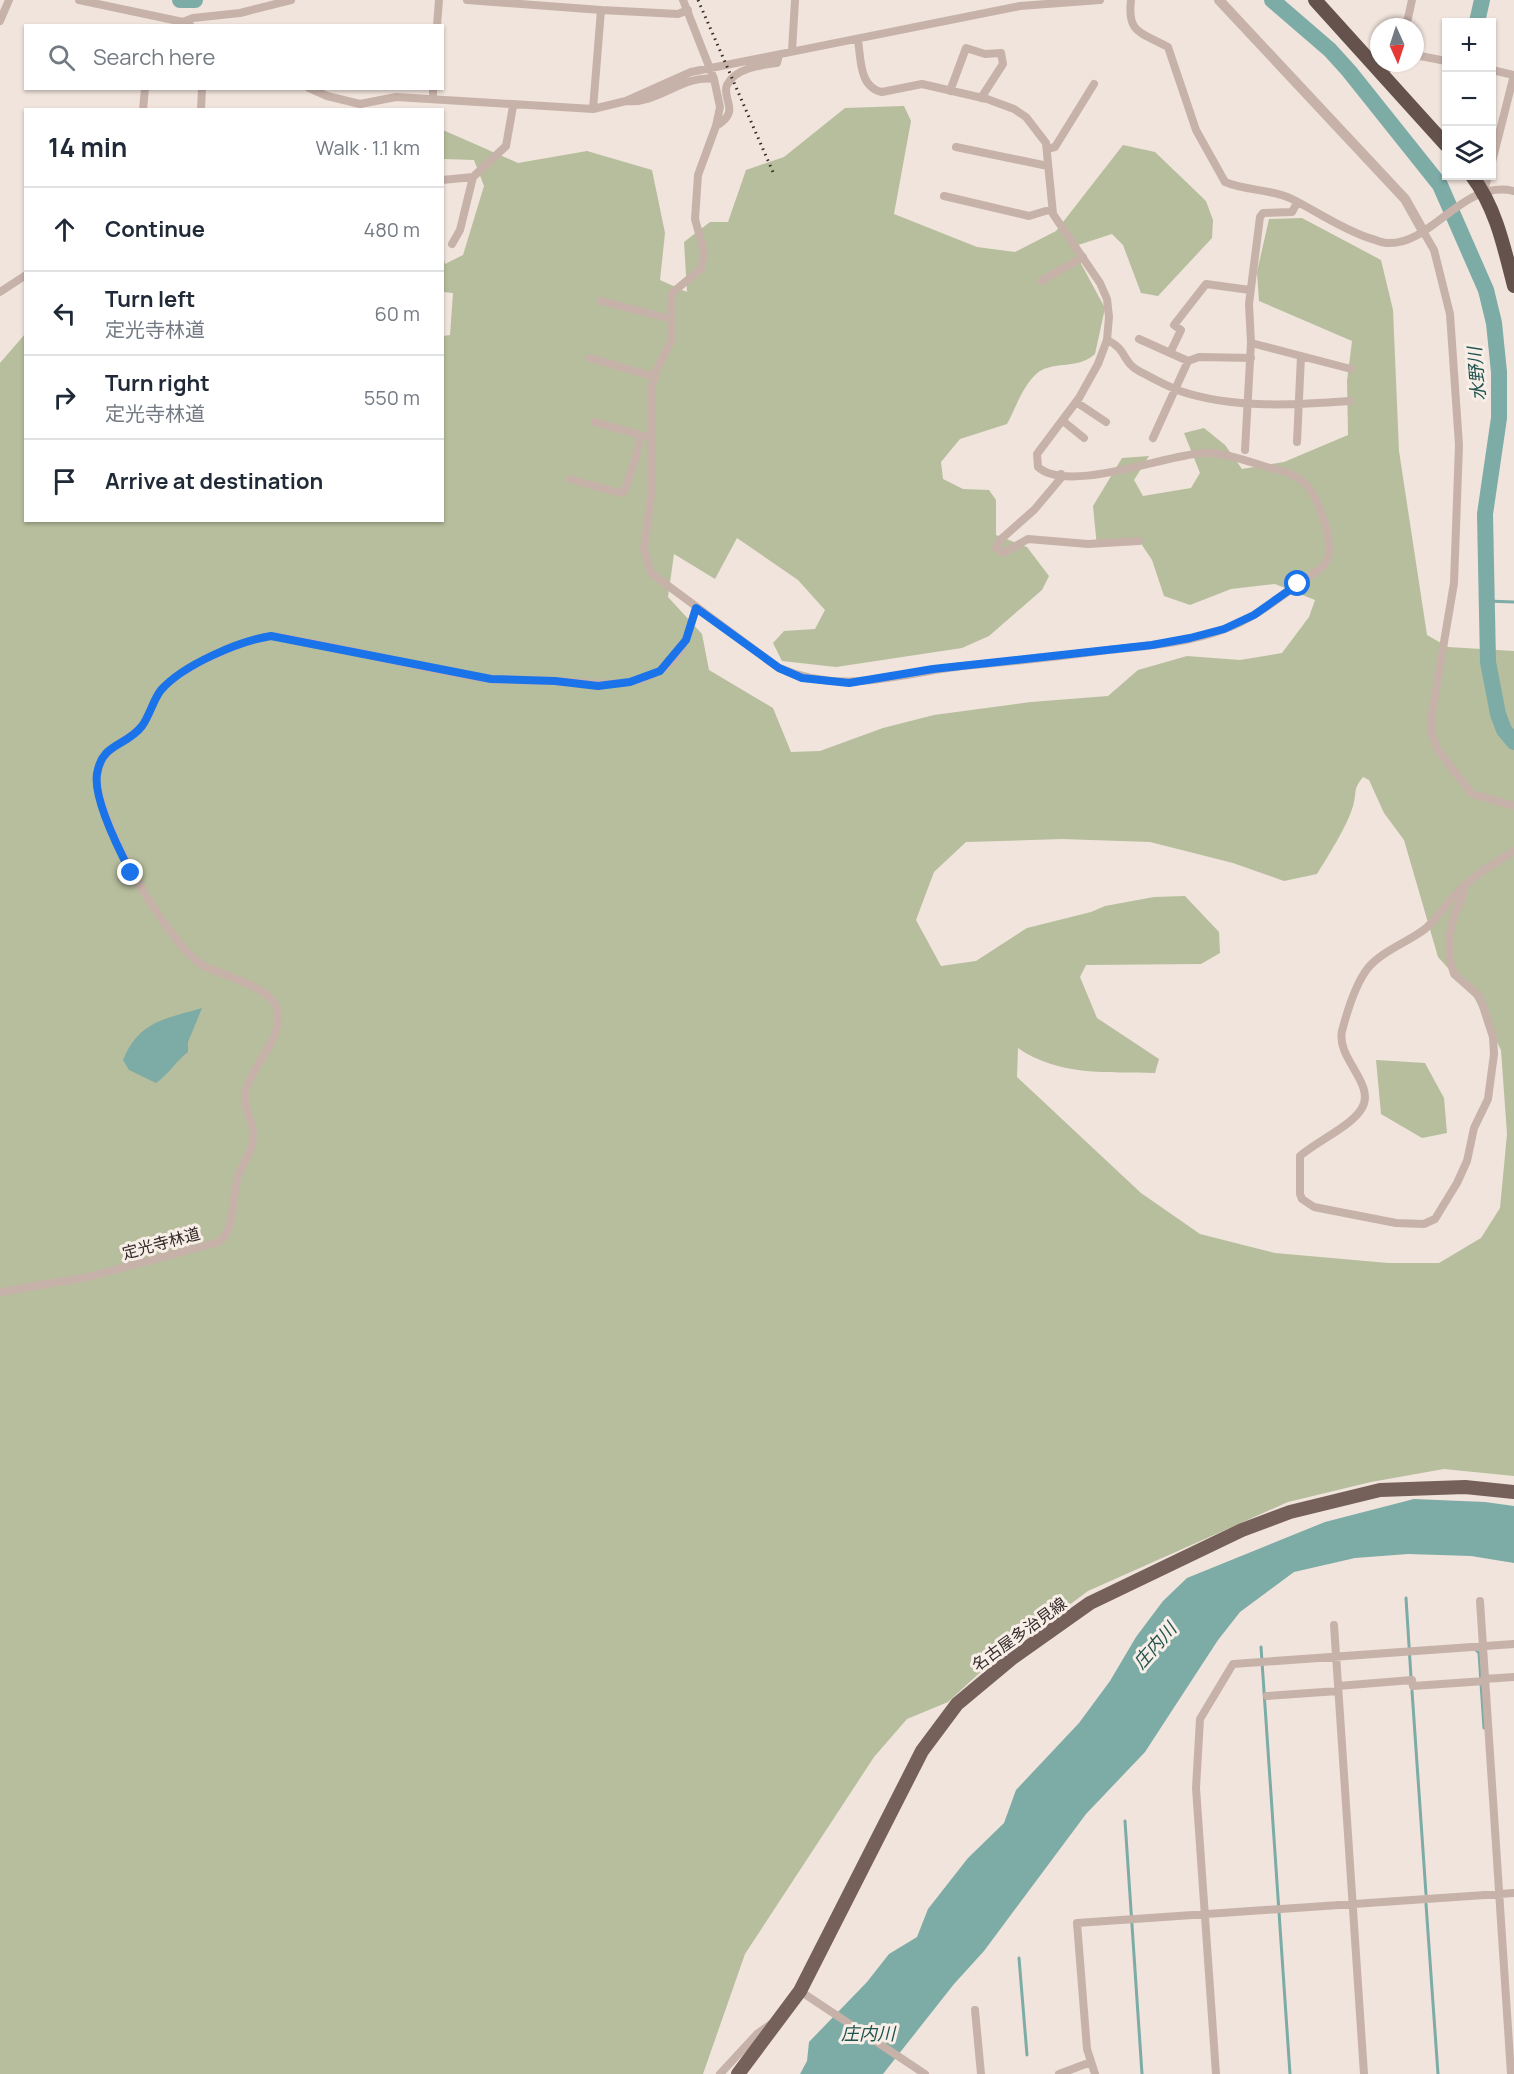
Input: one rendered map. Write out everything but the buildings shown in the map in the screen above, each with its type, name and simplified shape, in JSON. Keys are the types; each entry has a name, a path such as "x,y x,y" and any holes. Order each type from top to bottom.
{"highway":[{"path":"1315,0 1442,140"},
{"path":"1474,180 1496,220 1514,286"}],"main road":[{"name":"名古屋多治見線","path":"738,2074 800,1990 922,1751 938,1727 973,1689 1090,1603 1242,1530 1290,1512 1380,1490 1466,1487 1514,1492"}],"street":[{"path":"0,21 9,0"},
{"path":"80,0 151,21 187,24 193,18 240,13 291,0"},
{"path":"437,24 439,0"},
{"path":"467,0 678,14 688,10"},
{"path":"683,0 714,76 720,107 716,126 698,175 695,219 704,252 701,269 673,292 671,341 654,376 651,390 652,488 644,536 645,559 651,573 779,668 802,678 849,683 933,669 1152,645 1190,638 1224,629 1254,615 1325,564 1330,549 1322,512 1311,489 1302,480 1285,472 1222,454 1205,453 1183,455 1101,475 1060,474 1042,470 1036,460 1037,454 1076,402 1098,364 1107,340 1107,299 1052,209 1046,143 1026,117 1014,109 981,98 922,84 876,91 863,75 858,40"},
{"path":"792,51 795,0"},
{"path":"626,101 691,72 858,40 1020,3 1100,0"},
{"path":"1131,0 1129,19 1133,27 1168,47 1196,130 1225,182 1244,189 1291,198 1342,228 1387,243 1407,239 1423,231 1480,194 1500,188 1514,191"},
{"path":"1219,0 1405,199 1434,250 1450,315 1459,445 1454,583 1432,713 1432,735 1438,750 1472,794 1514,806"},
{"path":"1408,18 1412,0"},
{"path":"593,109 601,10"},
{"path":"950,91 966,48 985,54 1001,53 1003,64 981,98"},
{"path":"716,126 726,118 729,112 726,89 729,82 749,68 777,63 779,55"},
{"path":"1424,57 1442,60"},
{"path":"1496,71 1514,75 1496,143"},
{"path":"314,90 359,107 396,97 513,106 593,109 641,100 696,79 714,76"},
{"path":"1047,149 1054,147 1094,84"},
{"path":"143,108 145,90"},
{"path":"201,108 202,90"},
{"path":"433,90 433,99"},
{"path":"452,244 460,230 473,177 506,146 513,106"},
{"path":"956,147 1048,166"},
{"path":"444,180 473,177"},
{"path":"1480,194 1486,180"},
{"path":"944,196 1029,216 1052,209"},
{"path":"1245,450 1251,358 1248,311 1260,217 1263,213 1292,212 1298,203"},
{"path":"1041,281 1083,257"},
{"path":"0,292 24,276"},
{"path":"1170,353 1181,330 1174,325 1206,284 1250,290"},
{"path":"602,301 671,319"},
{"path":"1139,339 1188,361"},
{"path":"1107,340 1123,350 1129,365 1175,389 1247,403 1299,404 1350,401"},
{"path":"1251,343 1351,369"},
{"path":"1297,442 1301,356"},
{"path":"1153,438 1188,361 1198,357 1251,358"},
{"path":"590,358 654,376"},
{"path":"1076,402 1106,422"},
{"path":"1063,421 1084,438"},
{"path":"595,422 640,436 650,435"},
{"path":"570,479 620,493 625,492 628,478 640,452 640,436"},
{"path":"1060,474 1061,478 1034,510 999,541 996,548 999,551 1003,553 1028,540 1088,544 1139,541"},
{"name":"定光寺林道","path":"0,1292 88,1277 219,1242 226,1235 236,1183 251,1151 252,1125 245,1096 275,1029 277,1013 274,1002 253,986 202,965 175,937 121,854 96,788 97,773 104,755 141,727 160,691 179,675 248,640 271,636 491,679 555,681 598,686 630,682 660,671 672,661 686,640 696,608"},
{"path":"1463,886 1463,896 1449,938 1449,960 1455,974 1480,997 1493,1037 1494,1053 1488,1099 1474,1128 1463,1171 1435,1219 1424,1224 1396,1223 1314,1207 1302,1199 1300,1194 1300,1155 1350,1121 1363,1103 1364,1092 1353,1065 1343,1052 1341,1037 1363,976 1373,963 1435,920 1463,886 1488,866 1514,851"},
{"path":"1480,1601 1511,2074"},
{"path":"1334,1625 1364,2074"},
{"path":"1216,2074 1196,1788 1200,1719 1233,1664 1514,1644"},
{"path":"1267,1696 1412,1680 1413,1686 1514,1677"},
{"path":"1095,2074 1087,2049 1077,1923 1514,1893"},
{"path":"800,1990 911,2062 925,2074"},
{"path":"975,2010 981,2074"},
{"path":"720,2074 757,2034 783,2015"},
{"path":"1059,2074 1091,2062"}],"green space":[{"path":"904,106 911,121 894,214 977,247 1015,252 1056,231 1123,145 1155,152 1206,201 1213,220 1212,238 1158,296 1141,293 1123,245 1112,234 1072,247 1105,308 1095,354 1083,361 1040,371 1028,384 1007,424 960,439 941,462 943,479 963,489 989,490 996,500 996,535 1027,547 1049,576 1042,590 989,636 962,648 836,667 782,661 773,643 784,631 815,629 825,610 798,580 737,538 715,579 674,554 668,597 702,634 709,670 773,708 791,752 820,751 883,728 934,715 1031,702 1108,696 1138,670 1187,656 1240,660 1282,653 1309,617 1315,600 1275,584 1231,589 1190,605 1164,596 1152,560 1140,542 1097,547 1093,506 1122,458 1149,456 1134,480 1143,496 1191,488 1200,473 1184,433 1204,428 1225,445 1242,469 1284,462 1348,435 1347,381 1352,341 1259,301 1257,272 1269,219 1302,218 1381,260 1393,310 1399,451 1427,635 1448,647 1514,651 1514,1476 1444,1469 1371,1482 1288,1502 1088,1591 986,1667 948,1702 907,1719 874,1757 745,1954 703,2074 0,2074 0,363 24,335 24,522 444,522 444,336 450,335 453,293 444,292 444,259 445,264 463,255 484,186 474,160 444,159 444,130 518,163 587,151 652,170 665,233 660,280 687,292 684,242 710,222 728,222 746,170 784,157 845,108","holes":["1363,777 1369,780 1384,813 1404,840 1438,957 1474,997 1501,1050 1507,1134 1500,1208 1481,1238 1439,1263 1388,1263 1275,1253 1200,1234 1141,1193 1017,1077 1018,1048 1049,1064 1066,1068 1084,1071 1155,1073 1159,1059 1097,1018 1080,977 1086,965 1201,964 1220,953 1219,932 1185,896 1154,897 1105,906 1091,912 1027,928 976,961 941,966 916,920 934,872 966,842 1062,839 1150,842 1233,863 1284,881 1317,874 1348,819 1356,789"]},
{"path":"1376,1060 1425,1063 1444,1098 1447,1133 1422,1138 1381,1114"}],"water":[{"path":"202,1008 188,1042 188,1052 161,1079 156,1083 129,1070 123,1060 129,1047 145,1029 165,1019"},
{"name":"庄内川","path":"1414,1499 1485,1502 1514,1506 1514,1563 1471,1556 1408,1554 1355,1558 1294,1572 1240,1612 1218,1640 1145,1752 1086,1814 984,1951 954,1984 883,2074 800,2074 807,2061 809,2042 867,1982 889,1954 917,1937 928,1909 968,1858 1004,1823 1016,1790 1079,1723 1110,1681 1136,1637 1163,1601 1187,1578 1325,1522"}],"waterway":[{"name":"水野川","path":"180,0 195,0"},
{"name":"水野川","path":"1272,0 1330,50 1440,185 1486,290 1494,323 1499,372 1499,418 1485,514 1488,662 1498,714 1504,730 1514,742"},
{"path":"1478,18 1482,0"},
{"path":"1487,601 1514,602"},
{"path":"1406,1598 1411,1677"},
{"path":"1261,1647 1290,2074"},
{"path":"1476,1650 1479,1653 1484,1728"},
{"path":"1412,1691 1426,1894"},
{"path":"1125,1821 1142,2074"},
{"path":"1426,1904 1438,2074"},
{"path":"1019,1958 1027,2055"}],"railway":[{"path":"698,0 773,172"}],"route":[{"path":"131,873 121,854 96,788 97,773 104,755 110,747 141,727 160,691 179,675 248,640 271,636 291,639 491,679 555,681 598,686 630,682 660,671 672,661 686,640 696,608 705,612 746,646 779,668 802,678 849,683 933,669 1152,645 1190,638 1224,629 1254,615 1298,584"}]}
